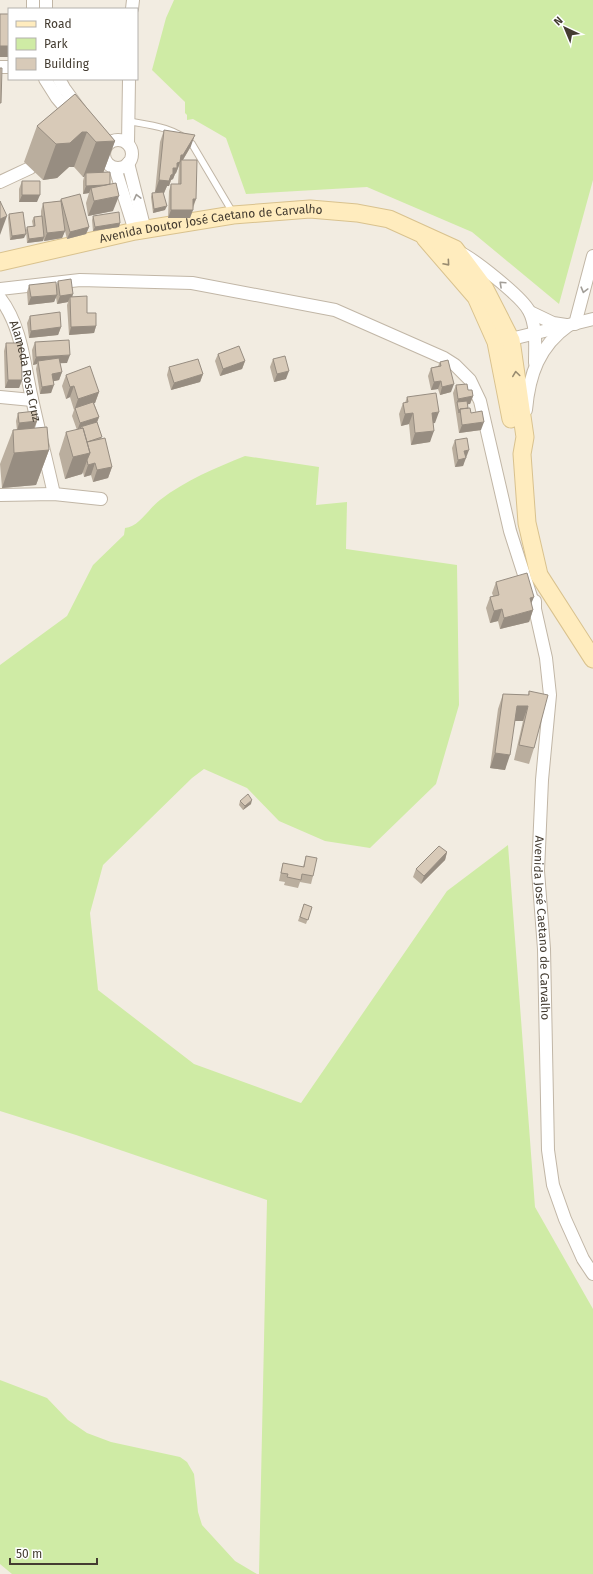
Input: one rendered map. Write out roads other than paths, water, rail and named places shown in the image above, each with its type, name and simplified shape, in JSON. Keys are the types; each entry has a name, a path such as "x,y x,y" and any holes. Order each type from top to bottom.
{"main road":[{"name":"Avenida Doutor José Caetano de Carvalho","path":"0,262 140,231 234,215 310,209 357,213 390,219 454,249 485,288 504,341 525,437 522,454 527,523 540,575 593,659"},
{"name":"Avenida Doutor José Caetano de Carvalho","path":"421,234 476,297 504,341 516,441 522,454"}],"street":[{"path":"46,80 57,98 84,123 60,80"},
{"path":"96,147 109,164 115,168 122,168 128,163 132,154 128,144 129,80"},
{"path":"100,132 110,143"},
{"path":"105,157 107,147 110,143 119,140 128,144"},
{"path":"128,163 140,231"},
{"path":"0,182 30,168"},
{"path":"115,168 140,231"},
{"path":"454,249 475,260 530,312 553,322 572,325"},
{"path":"572,325 593,256"},
{"path":"0,289 80,280 192,283 335,310 444,358 455,365 470,380 480,401 510,531 535,609"},
{"name":"Alameda Rosa Cruz","path":"0,298 10,311 18,331 32,400 54,494"},
{"path":"525,437 528,393 536,363 535,334 530,312"},
{"path":"536,363 548,344 558,333 572,325 592,317"},
{"path":"504,341 572,325"},
{"path":"0,397 32,400"},
{"path":"0,495 54,494 100,498"},
{"name":"Avenida José Caetano de Carvalho","path":"540,575 536,590 535,609 546,658 550,695 542,780 538,871 544,949 548,1150 553,1185 565,1218 583,1259 593,1274"}],"lane":[{"path":"128,121 172,130 183,135 192,144 234,215"}]}
